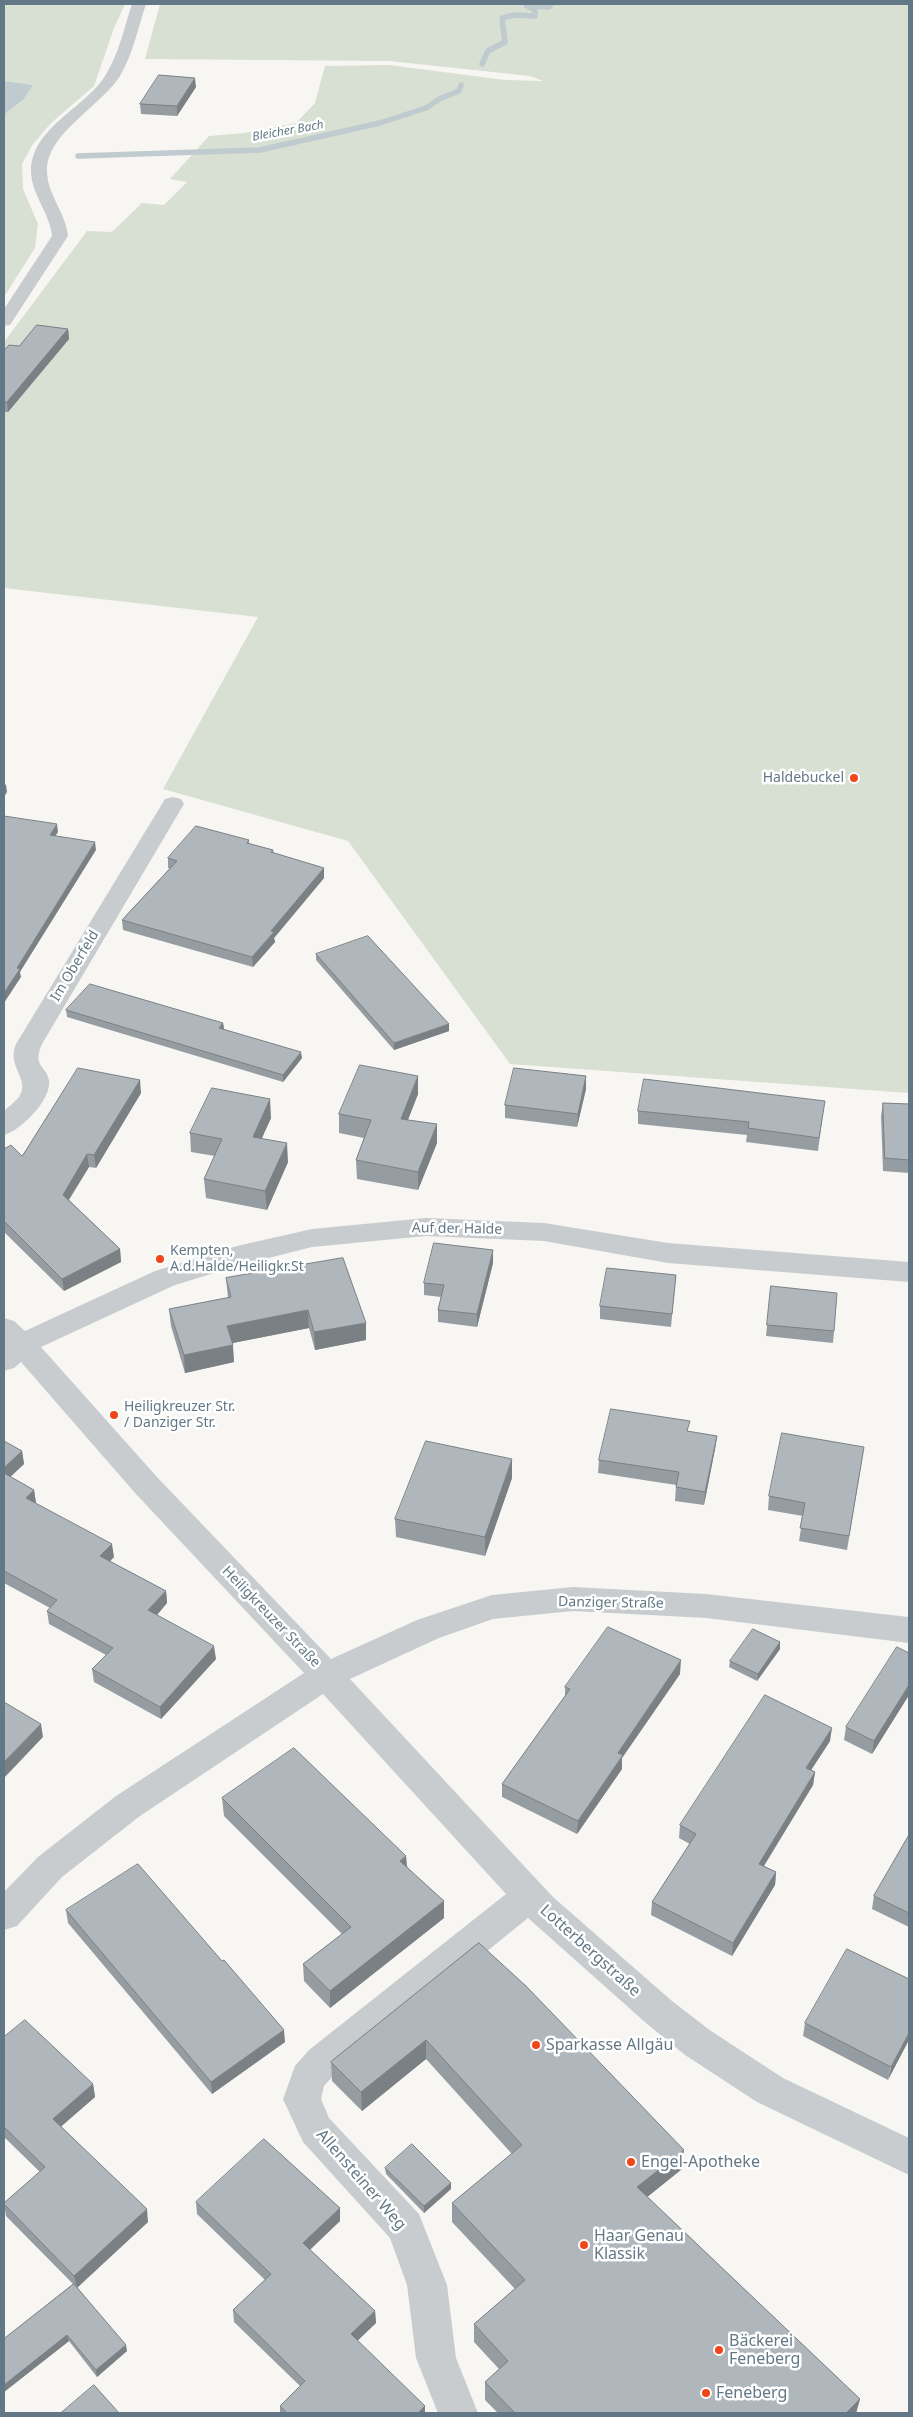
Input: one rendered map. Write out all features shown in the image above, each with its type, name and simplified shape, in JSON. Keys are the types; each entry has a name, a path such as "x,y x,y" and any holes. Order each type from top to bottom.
{"street":[{"path":"4,321 59,239 58,222 42,183 38,165 48,143 107,84 120,61 139,4"},
{"name":"Im Oberfeld","path":"4,1126 32,1098 36,1080 25,1063 26,1049 173,804"},
{"name":"Auf der Halde","path":"10,1344 165,1278 237,1256 312,1238 426,1227 544,1232 668,1253 909,1272"},
{"name":"Heiligkreuzer Straße","path":"4,1915 50,1867 128,1806 326,1675 10,1344"},
{"name":"Danziger Straße","path":"326,1675 428,1629 492,1607 573,1600 706,1606 909,1630"},
{"name":"Lotterbergstraße","path":"326,1675 529,1896 658,2012 698,2043 770,2090 909,2157"},
{"name":"Allensteiner Weg","path":"458,2413 436,2358 427,2285 405,2227 316,2130 302,2098 308,2078 322,2062 529,1896"}],"shaded area":[{"path":"4,4 125,4 114,28 94,86 51,123 33,144 22,164 23,189 38,224 35,248 4,297 4,123 6,113 23,100 32,85 4,81"},
{"path":"160,4 909,4 909,1093 510,1064 348,841 163,789 258,617 4,588 4,342 87,231 112,232 142,203 164,205 187,182 170,179 209,136 245,133 296,123 315,103 325,66 389,65 505,80 543,81 530,76 389,61 145,59"},
{"path":"4,81 33,85 23,100 6,113 4,123"}],"building":[{"path":"159,75 195,78 177,106 140,104"},
{"path":"37,325 68,329 7,402 4,402 4,350 9,345 19,346"},
{"path":"4,816 57,824 50,835 95,842 17,968 20,969 4,993"},
{"path":"196,826 249,840 247,843 324,868 271,931 274,932 252,957 122,920 177,861 168,858"},
{"path":"368,936 449,1024 394,1043 316,954"},
{"path":"90,984 223,1023 219,1028 301,1052 283,1075 66,1010"},
{"path":"360,1065 418,1076 401,1119 437,1124 418,1172 356,1160 371,1120 339,1114"},
{"path":"78,1068 140,1080 94,1155 87,1154 63,1195 120,1249 62,1279 4,1221 4,1149 11,1145 22,1156"},
{"path":"514,1068 586,1076 578,1114 505,1105"},
{"path":"644,1079 825,1101 819,1138 748,1128 749,1122 638,1111"},
{"path":"212,1088 270,1099 253,1137 287,1143 265,1191 204,1179 222,1139 190,1133"},
{"path":"883,1103 909,1104 909,1160 885,1158"},
{"path":"434,1243 493,1250 477,1314 438,1310 444,1285 424,1283"},
{"path":"343,1258 366,1323 314,1332 308,1310 227,1326 233,1345 184,1355 169,1309 231,1297 226,1278"},
{"path":"607,1268 676,1275 672,1314 600,1306"},
{"path":"771,1286 837,1293 834,1331 767,1325"},
{"path":"611,1409 690,1421 687,1431 717,1436 705,1492 676,1487 679,1472 599,1460"},
{"path":"782,1433 864,1447 849,1536 800,1528 805,1503 769,1496"},
{"path":"4,1441 22,1451 4,1468"},
{"path":"426,1441 512,1459 485,1537 395,1519"},
{"path":"4,1473 34,1490 26,1498 112,1544 100,1556 166,1591 148,1610 214,1646 160,1707 92,1669 113,1648 47,1611 57,1600 4,1571"},
{"path":"608,1627 681,1660 618,1753 623,1755 578,1821 502,1784 570,1689 565,1687"},
{"path":"753,1629 780,1642 758,1674 730,1661"},
{"path":"897,1647 909,1653 909,1685 874,1741 846,1727"},
{"path":"765,1695 832,1728 806,1768 815,1772 759,1864 776,1872 733,1943 652,1902 696,1834 680,1825"},
{"path":"4,1702 41,1724 4,1762"},
{"path":"294,1748 406,1856 400,1861 444,1901 330,1991 303,1964 351,1927 222,1798"},
{"path":"909,1835 909,1913 874,1896"},
{"path":"138,1864 284,2030 211,2082 66,1910"},
{"path":"479,1943 526,1986 684,2150 637,2187 860,2399 846,2413 515,2413 485,2382 508,2361 474,2324 525,2280 452,2203 522,2145 426,2040 361,2092 331,2062"},
{"path":"847,1949 909,1979 909,2033 891,2067 805,2023"},
{"path":"25,2020 93,2084 53,2119 147,2209 74,2276 4,2204 45,2167 4,2127 4,2037"},
{"path":"264,2139 340,2208 303,2243 375,2311 351,2334 425,2406 418,2413 287,2413 280,2406 305,2381 233,2310 271,2274 196,2202"},
{"path":"412,2144 451,2183 424,2206 385,2168"},
{"path":"74,2284 126,2345 96,2370 67,2335 4,2385 4,2339"},
{"path":"94,2385 119,2413 61,2413"}],"waterway":[{"name":"Bleicher Bach","path":"482,64 488,51 505,42 502,18 514,15 535,16 535,10 527,6 549,7 551,4"},
{"name":"Bleicher Bach","path":"78,156 260,150 380,123 426,108 441,98 459,91 461,85"}],"place":[{"name":"Haldebuckel","path":"854,778"},
{"name":"Kempten, A.d.Halde/Heiligkr.St","path":"160,1259"},
{"name":"Heiligkreuzer Str. / Danziger Str.","path":"114,1415"},
{"name":"Sparkasse Allgäu","path":"536,2045"},
{"name":"Engel-Apotheke","path":"631,2162"},
{"name":"Haar Genau Klassik","path":"584,2245"},
{"name":"Bäckerei Feneberg","path":"719,2350"},
{"name":"Feneberg","path":"706,2393"}]}
